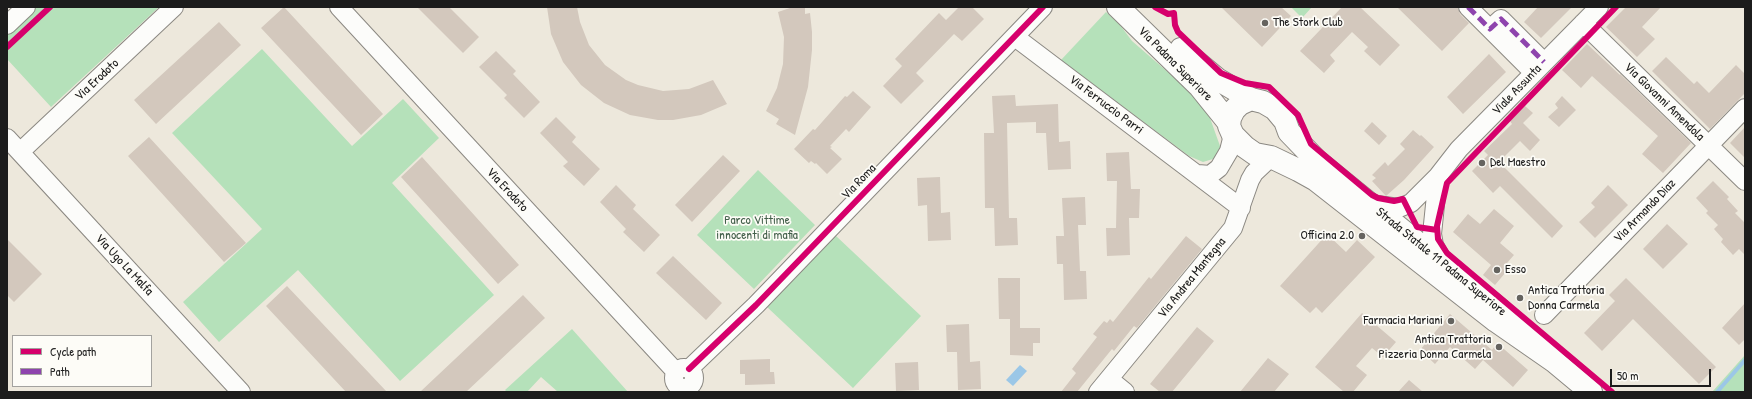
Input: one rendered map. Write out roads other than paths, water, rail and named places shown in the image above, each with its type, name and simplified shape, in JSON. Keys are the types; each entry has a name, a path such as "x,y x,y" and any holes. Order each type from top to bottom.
{"main road":[{"name":"Via Padana Superiore","path":"1118,7 1200,87 1231,129"},
{"name":"Via Padana Superiore","path":"1137,7 1206,71 1227,86 1251,99"},
{"path":"1231,129 1236,107 1251,99"},
{"name":"Strada Statale 11 Padana Superiore","path":"1251,99 1263,102 1275,109 1282,116 1289,132 1317,161 1515,323 1555,362 1591,392"},
{"name":"Strada Statale 11 Padana Superiore","path":"1231,129 1245,147 1255,154 1271,158 1316,180 1496,321 1555,362"},
{"path":"1271,158 1284,146 1289,138 1289,132"}],"street":[{"path":"7,25 26,7"},
{"name":"Via Erodoto","path":"20,152 174,7"},
{"name":"Via Erodoto","path":"339,7 678,380"},
{"name":"Via Roma","path":"678,380 756,305 1043,7"},
{"path":"1468,7 1490,29 1501,19 1539,68"},
{"name":"Viale Assunta","path":"1370,204 1394,208 1407,206 1438,176 1457,152 1599,7"},
{"name":"Via Giovanni Amendola","path":"1583,23 1745,181"},
{"name":"Via Ferruccio Parri","path":"1015,37 1241,208"},
{"name":"Via Armando Diaz","path":"1544,315 1745,108"},
{"path":"1198,174 1210,175 1219,168 1229,151 1231,129"},
{"name":"Via Ugo La Malfa","path":"7,138 240,392"},
{"name":"Via Andrea Mantegna","path":"1103,385 1233,228 1250,180 1254,173 1271,158"},
{"path":"1438,176 1432,234 1434,245 1444,265"},
{"path":"1103,385 1125,392"}],"water":[{"path":"1020,365 1027,371 1013,386 1006,380"}],"waterway":[{"path":"1717,392 1745,360"}],"place":[{"name":"The Stork Club","path":"1265,23"},
{"name":"Del Maestro","path":"1482,163"},
{"name":"Officina 2.0","path":"1362,236"},
{"name":"Esso","path":"1497,270"},
{"name":"Antica Trattoria Donna Carmela","path":"1520,298"},
{"name":"Farmacia Mariani","path":"1451,321"},
{"name":"Antica Trattoria Pizzeria Donna Carmela","path":"1499,347"}],"park label":[{"name":"Parco Vittime innocenti di mafia","path":"757,228"}]}
